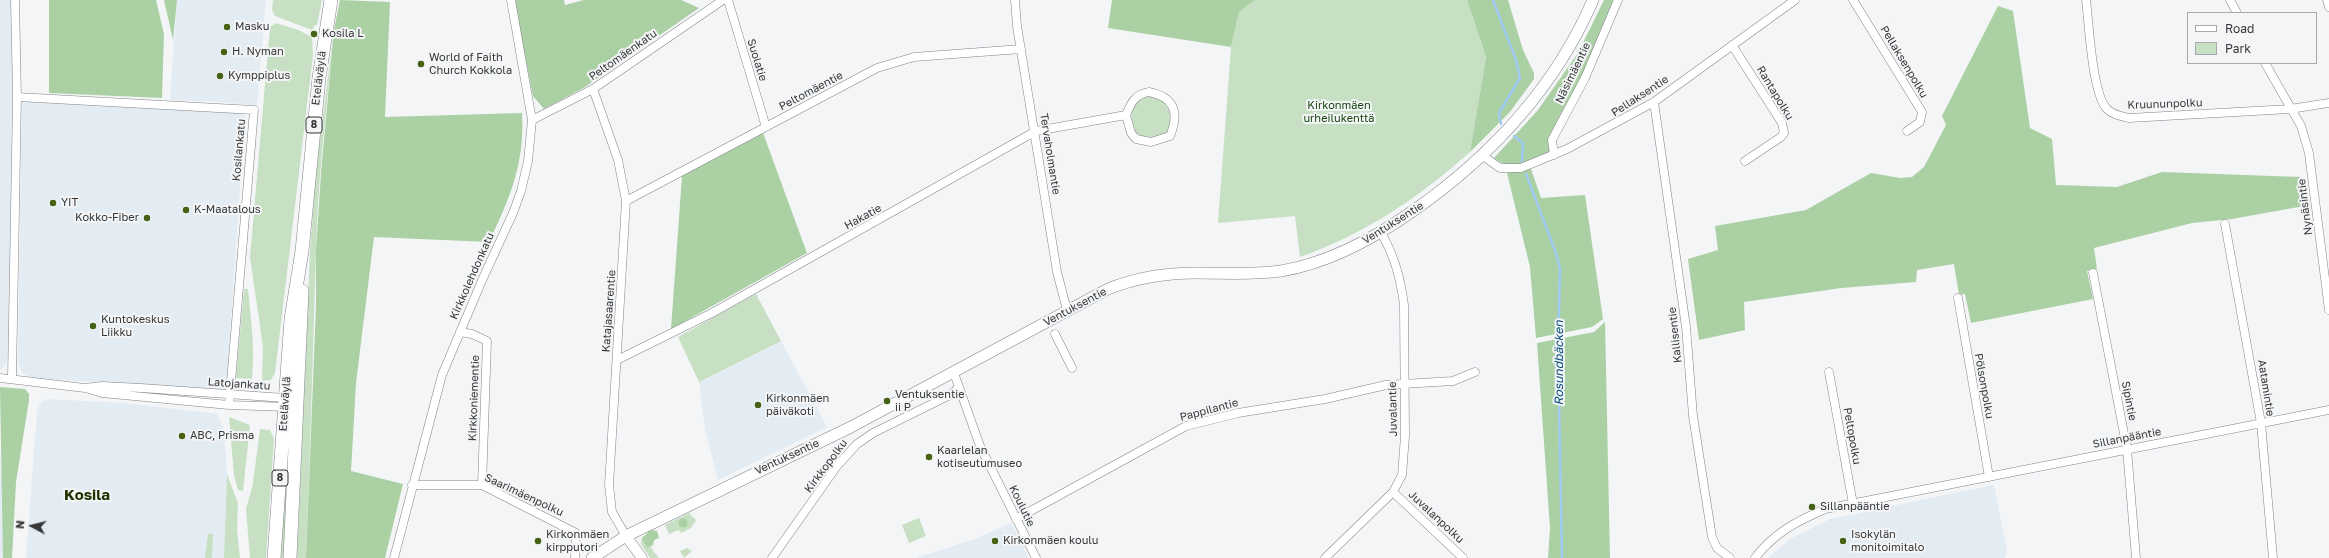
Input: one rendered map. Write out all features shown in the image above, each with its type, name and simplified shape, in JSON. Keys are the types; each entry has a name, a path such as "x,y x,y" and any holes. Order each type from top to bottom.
{"highway":[{"name":"Eteläväylä","path":"274,558 289,404 302,320 302,251 319,78 331,0"},
{"name":"Eteläväylä","path":"289,404 290,558"}],"main road":[{"name":"Ventuksentie","path":"592,558 626,536 851,426 954,373 1067,310 1114,286 1179,273 1266,273 1308,265 1326,259 1381,233 1431,199 1483,156 1516,120 1545,84 1569,48 1593,0"}],"street":[{"path":"12,378 16,97 15,0"},
{"name":"Kirkkolehdonkatu","path":"394,558 442,375 521,191 528,161 532,120 511,0"},
{"name":"Peltomäenkatu","path":"532,120 593,89 723,0"},
{"name":"Suolatie","path":"728,0 766,127"},
{"name":"Tervaholmantie","path":"1015,0 1021,49 1036,131 1057,272 1067,310"},
{"name":"Näsimäentie","path":"1554,155 1552,140 1585,78 1618,0"},
{"name":"Pellaksentie","path":"1483,156 1500,168 1508,169 1529,166 1612,127 1654,102 1795,0"},
{"name":"Pellaksenpolku","path":"1853,0 1922,112 1920,122 1907,131"},
{"name":"Kruununpolku","path":"2086,0 2096,84 2101,101 2107,109 2117,116 2129,118 2290,109 2329,103"},
{"path":"2230,0 2236,12"},
{"path":"2327,0 2329,7"},
{"name":"Rantapolku","path":"1732,45 1782,123 1784,129 1781,138 1745,161"},
{"name":"Peltomäentie","path":"626,201 877,68 914,57 1021,49"},
{"name":"Nynäsintie","path":"2266,64 2301,126 2309,153 2329,310"},
{"name":"Katajasaarentie","path":"593,89 618,160 626,201 610,501 616,520 626,536"},
{"path":"1140,93 1164,95 1172,104 1174,127 1170,136 1164,139 1144,141 1136,138 1131,133 1126,115 1130,104 1140,93"},
{"name":"Kosilankatu","path":"16,97 254,110 229,405"},
{"name":"Kallisentie","path":"1654,102 1686,327 1694,424 1712,537 1717,548 1730,558"},
{"name":"Hakatie","path":"617,360 712,313 1036,131 1126,115"},
{"name":"Aatamintie","path":"2225,224 2261,423 2273,558"},
{"name":"Juvalantie","path":"1325,558 1394,492 1400,483 1404,465 1402,291 1394,262 1381,233"},
{"name":"Sipintie","path":"2093,273 2127,449 2136,558"},
{"name":"Pölsonpolku","path":"1958,298 1989,477"},
{"name":"Kirkkoniementie","path":"460,332 472,334 487,341 482,485"},
{"path":"1055,334 1072,368"},
{"name":"Pappilantie","path":"1016,519 1186,426 1238,413 1325,399 1386,385 1448,382 1476,372"},
{"name":"Peltopolku","path":"1829,372 1853,504"},
{"name":"Koulutie","path":"954,373 980,446 1036,558"},
{"name":"Latojankatu","path":"0,378 12,378 85,388 102,393 229,405 289,404"},
{"name":"Latojankatu","path":"85,388 102,386 230,394 289,404"},
{"name":"Kirkkopolku","path":"772,558 837,466 857,444 873,433 952,394 959,387"},
{"name":"Sillanpääntie","path":"1756,558 1774,538 1799,520 1825,509 2329,410"},
{"name":"Saarimäenpolku","path":"412,485 482,485 576,533 575,558"},
{"name":"Juvalanpolku","path":"1394,492 1463,558"},
{"path":"626,536 642,558"}],"shaded area":[{"path":"0,0 11,0 13,27 9,349 7,363 0,370"},
{"path":"177,0 266,0 257,106 224,102 170,100"},
{"path":"22,102 235,112 245,115 226,390 30,378 22,372 18,363"},
{"name":"Kirkonmäen päiväkoti","path":"781,341 827,427 718,480 705,429 699,382"},
{"path":"46,399 123,403 218,414 224,430 227,474 224,558 26,558 37,412 40,404"},
{"path":"0,449 3,499 3,558 0,558"},
{"path":"1994,485 2007,552 2005,558 1768,558 1790,539 1830,519"},
{"name":"Kirkonmäen koulu","path":"1011,523 1029,558 916,558 975,539"}],"green space":[{"path":"49,0 156,0 164,34 162,98 49,93"},
{"path":"164,0 177,0 173,40"},
{"path":"273,0 322,0 317,25 315,25 312,30 275,16 272,10"},
{"path":"340,0 390,2 385,117 522,113 521,148 514,180 489,242 374,237 356,383 351,471 403,484 385,558 306,558 316,306 316,250 321,173 334,30"},
{"path":"514,0 564,0 565,5 584,0 681,0 699,8 585,87 544,109 533,96"},
{"path":"1112,0 1255,0 1239,12 1231,47 1108,28"},
{"name":"Kirkonmäen urheilukenttä","path":"1255,0 1467,0 1486,57 1470,152 1451,169 1390,213 1346,238 1300,257 1295,216 1218,223 1231,47 1239,12"},
{"path":"1467,0 1508,0 1523,50 1534,73 1534,79 1510,112 1470,152 1486,57"},
{"path":"1604,0 1615,0 1582,77 1549,139 1550,154 1536,160 1515,165 1501,162 1494,158 1538,110 1578,53"},
{"path":"1998,6 2013,11 2030,128 2052,139 2056,185 2117,187 2162,172 2300,177 2304,206 2232,219 2192,223 2094,248 2097,269 2087,271 2093,299 1971,323 1965,294 1959,295 1954,264 1917,270 1916,282 1841,288 1744,302 1745,330 1699,340 1688,259 1718,250 1715,226 1806,210 1871,173 1900,178 1912,177 1924,167 1946,125 1942,116"},
{"path":"276,23 298,30 312,37 313,55 275,373 271,380 262,381 263,347 250,257 270,27"},
{"path":"334,30 323,140 317,223 306,558 297,558 310,251 316,170"},
{"path":"1147,95 1163,100 1171,116 1167,133 1149,138 1140,136 1136,132 1133,127 1132,118 1132,108 1134,104"},
{"path":"763,133 807,253 671,329 682,176"},
{"path":"1531,169 1541,198 1585,195 1603,319 1592,327 1536,338 1530,267 1507,173"},
{"path":"244,289 248,289 251,322 253,345 252,379 236,378"},
{"path":"756,294 781,341 699,382 678,337"},
{"path":"1605,322 1610,558 1548,558 1550,528 1537,343 1594,332"},
{"path":"0,387 25,389 29,394 16,482 12,558 3,558"},
{"path":"229,417 250,425 243,491 238,490 234,475"},
{"path":"260,429 270,430 274,439 266,558 250,558 246,509 253,483"},
{"path":"285,467 289,467 285,558 280,558"},
{"path":"227,474 238,503 237,530 240,558 224,558"},
{"path":"689,513 696,520 691,528 681,533 679,530 669,534 665,525"},
{"path":"683,518 688,523 683,528 678,523"},
{"path":"919,518 926,536 909,543 902,525"},
{"path":"650,530 657,531 659,538 654,540 653,545 647,547 642,539"},
{"path":"655,530 658,537 653,541 651,548 659,558 650,558 641,544 642,537"},
{"path":"208,534 213,534 212,558 205,558"},
{"path":"687,548 692,551 684,558 680,551"}],"waterway":[{"name":"Rosundbäcken","path":"1493,0 1516,60 1520,78 1499,113 1501,124"},
{"path":"1514,136 1523,143 1522,162"},
{"name":"Rosundbäcken","path":"1526,174 1556,253 1560,269 1558,349 1562,558"}],"place":[{"name":"Masku","path":"227,27"},
{"name":"Kosila L","path":"314,34"},
{"name":"H. Nyman","path":"224,52"},
{"name":"World of Faith Church Kokkola","path":"421,64"},
{"name":"Kymppiplus","path":"220,76"},
{"name":"YIT","path":"53,203"},
{"name":"K-Maatalous","path":"186,210"},
{"name":"Kokko-Fiber","path":"147,218"},
{"name":"Kuntokeskus Liikku","path":"93,326"},
{"name":"Ventuksentie ii P","path":"887,401"},
{"name":"Kirkonmäen päiväkoti","path":"758,405"},
{"name":"ABC, Prisma","path":"182,436"},
{"name":"Kaarlelan kotiseutumuseo","path":"929,457"},
{"name":"Sillanpääntie","path":"1812,507"},
{"name":"Kirkonmäen kirpputori","path":"538,541"},
{"name":"Kirkonmäen koulu","path":"995,541"},
{"name":"Isokylän monitoimitalo","path":"1843,541"}],"district":[{"name":"Kosila","path":"87,495"}]}
